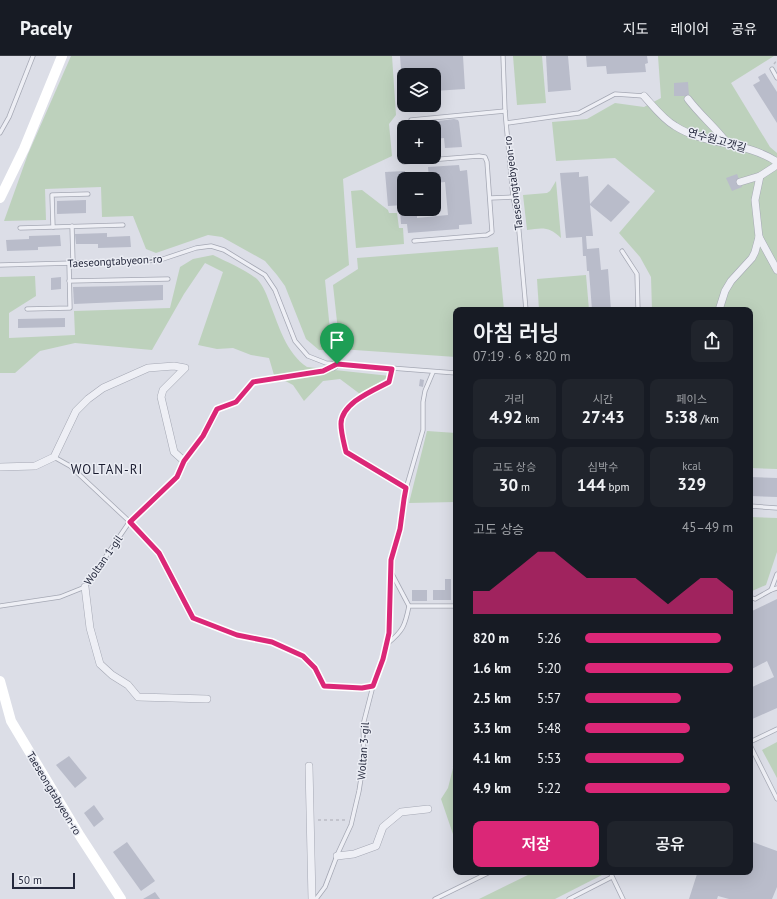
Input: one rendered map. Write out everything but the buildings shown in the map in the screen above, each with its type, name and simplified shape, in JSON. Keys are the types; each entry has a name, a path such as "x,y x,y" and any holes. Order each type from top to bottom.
{"main road":[{"path":"0,198 24,149 62,56"},
{"name":"Taeseongtabyeon-ro","path":"0,681 11,721 80,836 121,899"}],"street":[{"name":"연수원고갯길","path":"644,96 666,119 685,132 705,139 748,148 768,156 777,163"},
{"path":"688,99 700,115 718,130 727,143"},
{"path":"740,182 760,176 774,167 777,163"},
{"path":"720,307 725,291 731,281 752,258 755,252 759,237 755,200 760,176"},
{"path":"759,237 777,270"},
{"path":"0,467 35,466 54,457 76,411 88,399 103,388 148,368 174,366 185,368 163,390 161,397 174,452 184,461"},
{"path":"85,587 90,628 100,664 112,675 128,685 138,697 207,699"},
{"path":"309,766 312,899"},
{"path":"336,856 354,854 376,846 383,827 401,812 428,809"}],"lane":[{"path":"0,133 9,117 33,56"},
{"name":"Taeseongtabyeon-ro","path":"503,56 505,111 513,197 518,220 526,307"},
{"path":"772,69 777,78"},
{"path":"507,124 579,113 615,94 644,96"},
{"path":"411,120 505,111"},
{"path":"414,240 490,234 492,232 487,162 485,157 479,156 441,159"},
{"path":"52,227 52,195 88,194"},
{"path":"490,198 513,197"},
{"path":"20,228 123,225"},
{"path":"27,309 70,308 69,281 72,226"},
{"name":"Taeseongtabyeon-ro","path":"0,265 147,261 163,259 196,248 211,246 224,250 265,275 275,290 295,341 308,356 326,364 453,373"},
{"path":"622,251 637,274 638,307"},
{"path":"69,281 168,279"},
{"name":"Woltan 1-gil","path":"0,606 60,597 85,587 130,522 177,477 184,461 203,436 217,409 236,402 253,382 316,372 335,365"},
{"path":"392,369 389,382 356,400 343,414 341,423 346,452 406,488"},
{"name":"Woltan 3-gil","path":"316,899 325,887 336,856 352,820 359,791 364,759 363,725 373,686 383,659 389,633 391,560 400,529 406,488 423,430 423,402 425,391 433,372"},
{"name":"Woltan 1-gil","path":"54,457 70,466 130,522 159,553 193,618 237,635 272,642 303,656 315,668 324,686 362,688 373,686"},
{"path":"753,506 777,508"},
{"path":"386,645 399,634 405,624 409,606 391,571"},
{"path":"771,590 777,574"},
{"path":"753,598 755,599 777,588"},
{"path":"409,606 453,606"},
{"path":"753,740 777,728"},
{"path":"753,751 777,798"},
{"path":"435,899 484,875"},
{"path":"569,899 612,877 623,899"}],"path":[{"path":"310,820 352,820"}],"green space":[{"path":"71,56 392,56 396,115 389,124 392,156 343,179 349,265 325,280 332,350 319,350 306,339 285,286 265,261 222,237 208,235 156,253 146,249 133,216 102,217 101,187 45,189 46,220 4,221 28,154"},
{"path":"513,56 542,56 546,103 517,105"},
{"path":"658,56 774,56 731,83 770,147 777,153 777,469 753,468 753,307 652,307 651,277 640,257 619,233 655,191 615,158 556,161 552,122 587,119 615,103 644,107 661,98"},
{"path":"556,181 561,238 553,231 545,229 527,230 523,195 547,193"},
{"path":"362,190 388,210 389,213 397,213 399,228 403,228 404,244 356,248 351,191"},
{"path":"498,247 504,307 453,307 453,357 340,349 333,285 358,269 357,258"},
{"path":"213,255 247,272 259,281 263,287 288,347 307,367 390,376 360,394 340,379 323,381 304,401 293,385 274,375 269,358 251,355 233,348 217,349 198,345 223,272 205,263 184,294 152,350 75,343 40,351 15,373 0,373 0,277 35,276 36,296 9,313 9,338 75,335 74,311 170,308 180,267 193,259"},
{"path":"586,275 589,307 539,307 537,279"},
{"path":"427,431 453,433 453,502 409,503"},
{"path":"753,517 777,518 777,552 766,585 753,591"},
{"path":"777,742 777,778 762,750"},
{"path":"453,768 453,834 441,799 448,788"},
{"path":"528,875 602,875 555,899 479,899"}],"district":[{"name":"WOLTAN-RI","path":"107,469"}],"route":[{"path":"337,364 392,369 389,382 356,400 343,414 341,423 346,452 406,488 400,529 391,560 389,633 383,659 373,686 362,688 324,686 315,668 303,656 272,642 237,635 193,618 159,553 130,522 177,477 184,461 203,436 217,409 236,402 253,382 323,371 337,364"}]}
